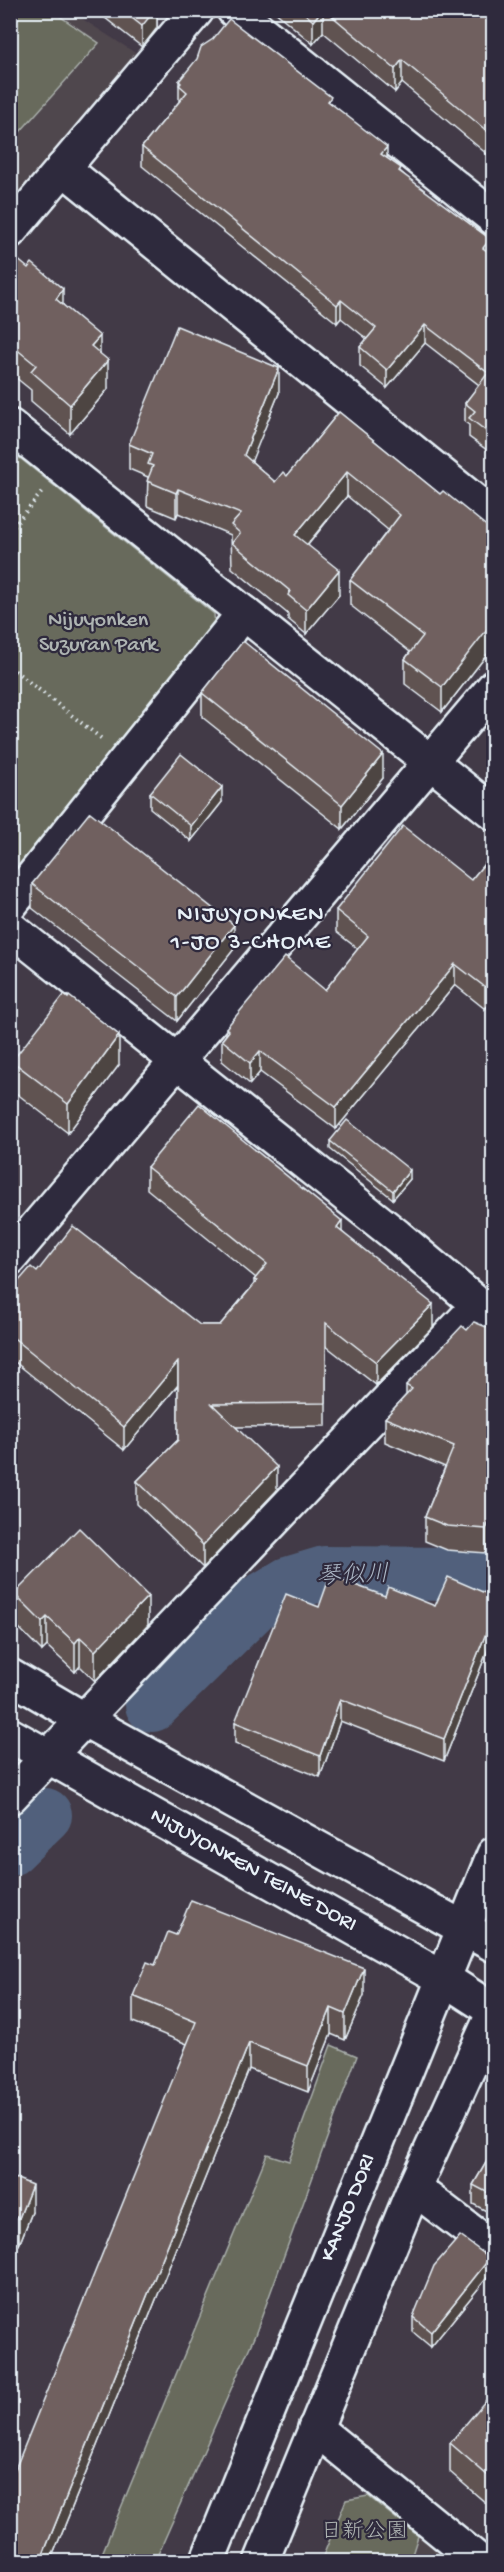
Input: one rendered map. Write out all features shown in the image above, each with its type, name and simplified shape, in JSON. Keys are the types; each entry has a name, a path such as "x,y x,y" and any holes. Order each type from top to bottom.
{"street":[{"path":"10,231 197,10"},
{"path":"234,10 494,219"},
{"path":"63,168 494,517"},
{"path":"10,426 494,813"},
{"path":"10,905 244,613"},
{"path":"10,1258 494,687"},
{"path":"10,928 397,1236 486,1312 10,1797"},
{"path":"10,1676 85,1720 494,1945"},
{"name":"NIJUYONKEN TEINE DORI","path":"10,1735 443,1978 494,2011"},
{"name":"KANJO DORI","path":"207,2562 494,1854"},
{"path":"261,2562 414,2188 494,2011"},
{"path":"414,2188 450,2213 494,2249"},
{"path":"315,2428 480,2562"}],"path":[{"path":"10,531 47,485"},
{"path":"10,667 110,745"}],"shaded area":[{"path":"11,11 70,11 137,54 11,204"},
{"path":"418,2536 449,2561 410,2562"}],"green space":[{"path":"11,10 52,11 99,43 11,142"},
{"name":"Nijuyonken Suzuran Park","path":"11,451 214,614 215,627 11,880"},
{"path":"331,2045 357,2056 255,2335 155,2561 99,2561 267,2154 289,2161"},
{"name":"日新公園","path":"368,2496 418,2536 410,2561 321,2561 346,2500"}],"building":[{"path":"122,10 155,10 142,26"},
{"path":"301,10 322,10 313,21"},
{"path":"325,10 494,10 494,137 402,60 395,69"},
{"path":"229,19 331,97 328,101 387,147 381,154 401,168 399,171 490,239 483,248 494,256 494,437 469,418 475,411 465,403 488,373 425,325 387,370 360,347 376,328 341,300 337,305 142,147 187,92 179,85 181,83 179,81 197,59 201,47 213,39"},
{"path":"10,253 28,268 32,263 63,289 56,299 100,336 91,346 108,360 70,405 31,371 36,365 10,344"},
{"path":"177,326 279,368 244,455 275,482 283,472 287,476 339,412 440,494 443,491 494,532 494,618 442,687 405,659 423,636 350,580 400,515 347,472 295,535 339,570 306,610 288,595 290,591 232,543 240,533 231,525 241,514 178,489 176,493 147,481 153,466 148,464 152,454 129,444"},
{"path":"243,641 383,754 342,805 202,693"},
{"path":"181,754 222,787 191,826 150,793"},
{"path":"90,812 234,925 177,997 32,884"},
{"path":"403,826 471,880 494,852 494,978 485,987 455,964 336,1107 260,1051 250,1063 222,1040 229,1031 226,1028 285,957 325,990 368,936 336,910"},
{"path":"64,995 68,998 69,996 119,1035 68,1104 12,1061"},
{"path":"199,1104 342,1221 337,1228 433,1304 376,1362 326,1323 326,1403 212,1404 277,1467 203,1545 137,1481 178,1440 178,1362 124,1427 10,1335 10,1291 31,1267 37,1272 73,1226 200,1325 220,1325 257,1281 254,1280 267,1264 147,1167"},
{"path":"347,1120 410,1170 393,1191 330,1141"},
{"path":"474,1322 494,1330 494,1511 486,1529 447,1526 425,1517 454,1446 385,1418 412,1389 406,1385 462,1326 467,1330"},
{"path":"79,1528 148,1596 95,1651 80,1637 75,1643 47,1617 42,1622 14,1594"},
{"path":"492,1575 494,1576 494,1618 492,1618 444,1739 340,1699 320,1756 235,1722 286,1594 319,1607 330,1576 385,1596 388,1587 435,1606 448,1577 485,1593"},
{"path":"191,1900 364,1968 345,2014 331,2008 308,2066 249,2043 40,2562 10,2562 10,2482 196,2022 133,1996 147,1962 155,1965 168,1932 176,1935"},
{"path":"494,2149 494,2196 473,2185"},
{"path":"10,2176 32,2185 19,2218 10,2215"},
{"path":"460,2236 490,2258 431,2332 413,2317 434,2266"},
{"path":"491,2394 494,2395 494,2481 450,2443"}],"waterway":[{"name":"琴似川","path":"152,1705 255,1604 288,1584 325,1573 457,1574 494,1578"},
{"name":"琴似川","path":"10,1849 45,1815"}],"district":[{"name":"NIJUYONKEN 1-JO 3-CHOME","path":"251,929"}]}
